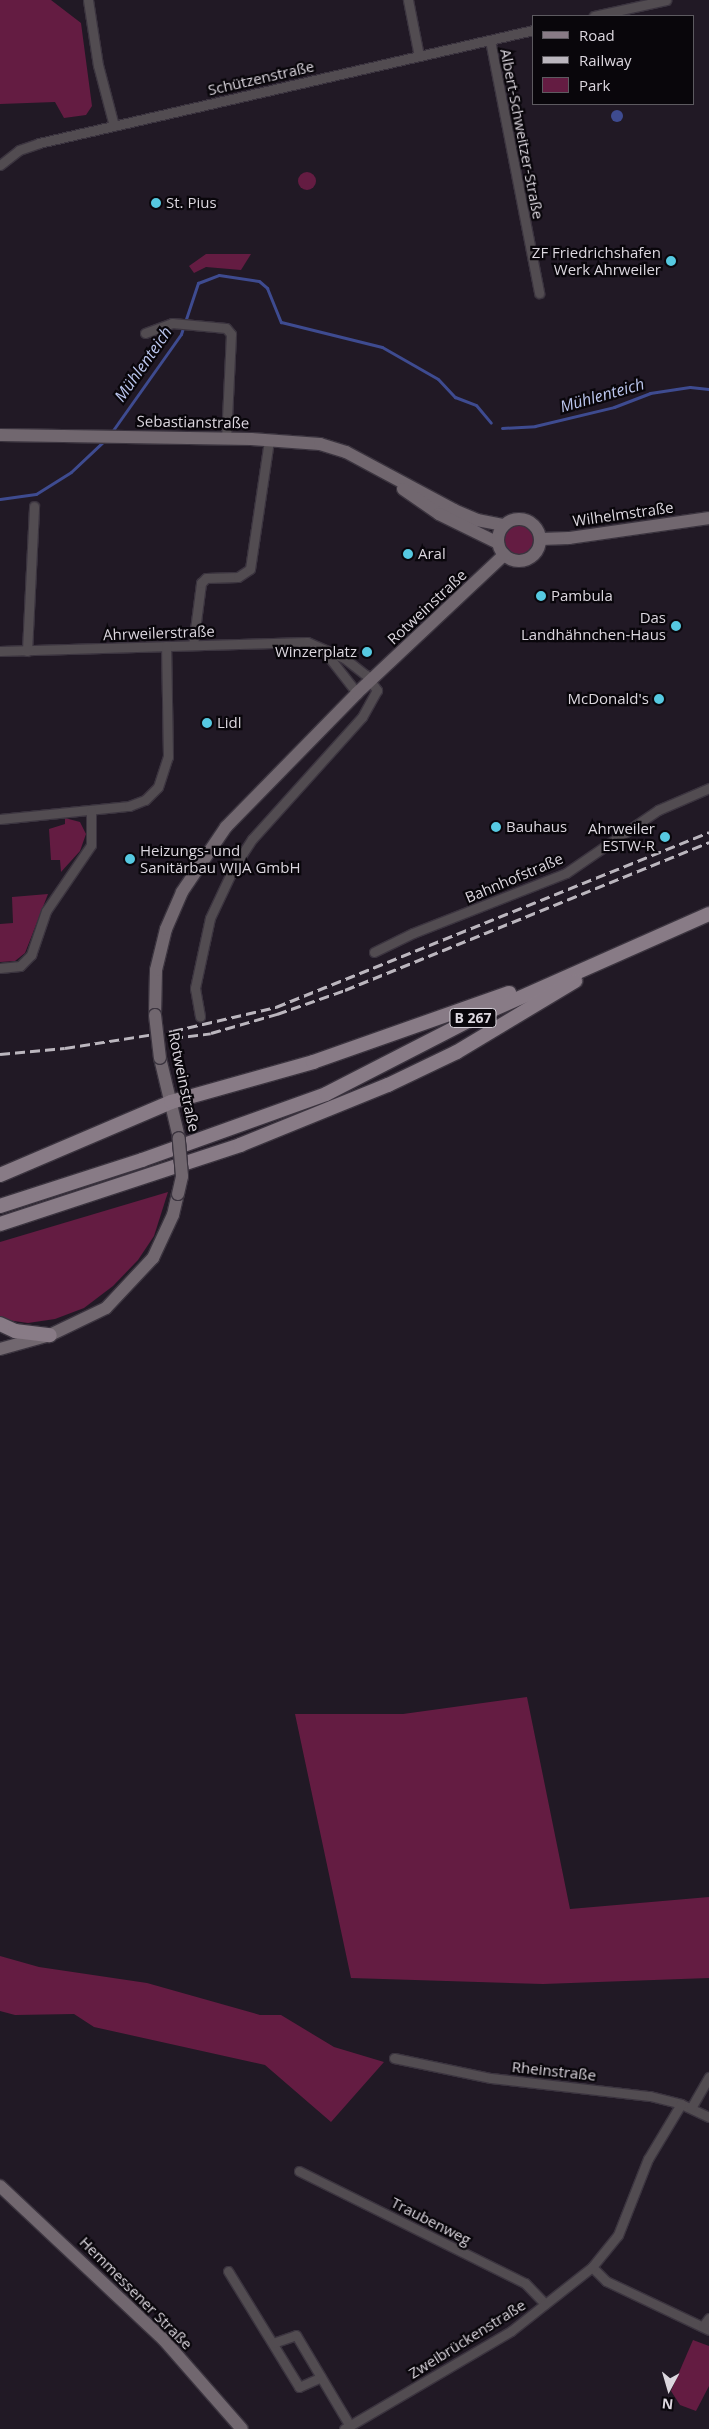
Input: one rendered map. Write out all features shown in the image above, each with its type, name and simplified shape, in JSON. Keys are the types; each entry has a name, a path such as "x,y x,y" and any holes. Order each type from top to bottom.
{"main road":[{"name":"Sebastianstraße","path":"0,435 269,440 320,444 346,452 379,470 498,543"},
{"name":"Sebastianstraße","path":"442,510 503,525"},
{"path":"523,518 536,526 540,539 531,557 517,561 504,555 498,543 503,525 523,518"},
{"name":"Wilhelmstraße","path":"540,539 569,538 709,518"},
{"name":"Rotweinstraße","path":"0,1349 50,1335 106,1308 126,1290 163,1242 178,1194 182,1158 160,1058 155,1015 156,970 166,929 182,892 201,859 251,799 370,680 504,555"},
{"name":"B 267","path":"0,1206 142,1160 326,1094 474,1018 709,914"},
{"name":"B 267","path":"170,1102 313,1062 625,952"},
{"name":"B 267","path":"0,1224 240,1145 388,1085 456,1052 625,952"},
{"path":"0,1175 170,1102"},
{"name":"B 267","path":"0,1232 47,1209"},
{"path":"0,1324 15,1330 50,1335"},
{"name":"Hemmessener Straße","path":"0,2186 164,2340 242,2429"}],"street":[{"path":"88,0 98,66 114,126"},
{"path":"408,0 420,56"},
{"path":"598,15 666,0"},
{"name":"Schützenstraße","path":"0,165 19,150 39,143 532,30"},
{"name":"Albert-Schweitzer-Straße","path":"490,40 539,293"},
{"path":"144,332 177,323 220,325 231,334 226,439"},
{"path":"193,645 201,583 206,578 238,577 250,569 269,440"},
{"path":"27,651 34,506"},
{"name":"Ahrweilerstraße","path":"0,650 27,651 307,642 344,658 370,680"},
{"path":"0,819 91,811 145,800 164,774 168,757 166,646"},
{"path":"319,646 336,663 357,693"},
{"name":"Rotweinstraße","path":"200,1017 195,988 210,918 234,867 252,839 368,709 377,690 370,680"},
{"name":"Bahnhofstraße","path":"374,952 413,933 566,873 658,810 709,788"},
{"path":"0,968 20,966 31,955 46,911 91,844 91,811"},
{"name":"Rheinstraße","path":"394,2058 491,2078 627,2092 681,2104 709,2117"},
{"path":"691,2108 709,2077"},
{"name":"Zweibrückenstraße","path":"347,2427 511,2330 592,2267 618,2235 648,2159 681,2104"},
{"name":"Traubenweg","path":"299,2171 525,2283 545,2304"},
{"path":"592,2267 606,2281 706,2328 709,2318"},
{"path":"228,2271 299,2387 321,2377"},
{"path":"273,2343 296,2335 321,2377 347,2427"}],"green space":[{"path":"0,0 51,0 81,23 92,106 86,115 64,118 55,102 0,104"},
{"path":"303,172 311,172 316,177 314,188 303,190 298,185 298,177"},
{"path":"206,254 251,254 241,270 206,267 194,273 189,266"},
{"path":"520,523 527,524 532,528 536,533 536,547 532,552 527,556 520,557 513,556 508,552 504,547 503,540 504,533 508,528 513,524"},
{"path":"65,818 80,822 86,834 80,851 61,872 60,860 51,860 49,829 65,824"},
{"path":"48,894 25,953 15,961 0,962 0,924 13,923 12,897"},
{"path":"168,1192 154,1236 138,1260 113,1286 84,1308 55,1319 28,1323 0,1319 0,1242"},
{"path":"527,1697 570,1909 709,1897 709,1978 543,1984 351,1978 295,1714 403,1714"},
{"path":"0,1956 39,1967 147,1983 260,2015 281,2015 334,2047 384,2062 331,2122 265,2065 94,2027 74,2014 15,2015 0,2011"},
{"path":"693,2340 709,2346 709,2386 696,2411 680,2405 671,2391"}],"water":[{"path":"617,110 623,116 617,122 611,116"}],"waterway":[{"name":"Mühlenteich","path":"111,433 181,334 198,283 219,275 259,281 267,288 281,322 382,347 438,379 455,397 476,405 491,423"},
{"name":"Mühlenteich","path":"502,428 535,426 614,407 650,393 690,387 709,389"},
{"name":"Mühlenteich","path":"0,499 36,494 71,472 104,441"}],"railway":[{"path":"0,1054 65,1048 173,1031 276,1007 709,832"},
{"path":"173,1038 211,1033 277,1014 345,990 709,842"}],"place":[{"name":"St. Pius","path":"156,203"},
{"name":"ZF Friedrichshafen Werk Ahrweiler","path":"671,261"},
{"name":"Aral","path":"408,554"},
{"name":"Pambula","path":"541,596"},
{"name":"Das Landhähnchen-Haus","path":"676,626"},
{"name":"Winzerplatz","path":"367,652"},
{"name":"McDonald's","path":"659,699"},
{"name":"Lidl","path":"207,723"},
{"name":"Bauhaus","path":"496,827"},
{"name":"Ahrweiler ESTW-R","path":"665,837"},
{"name":"Heizungs- und Sanitärbau WIJA GmbH","path":"130,859"}]}
